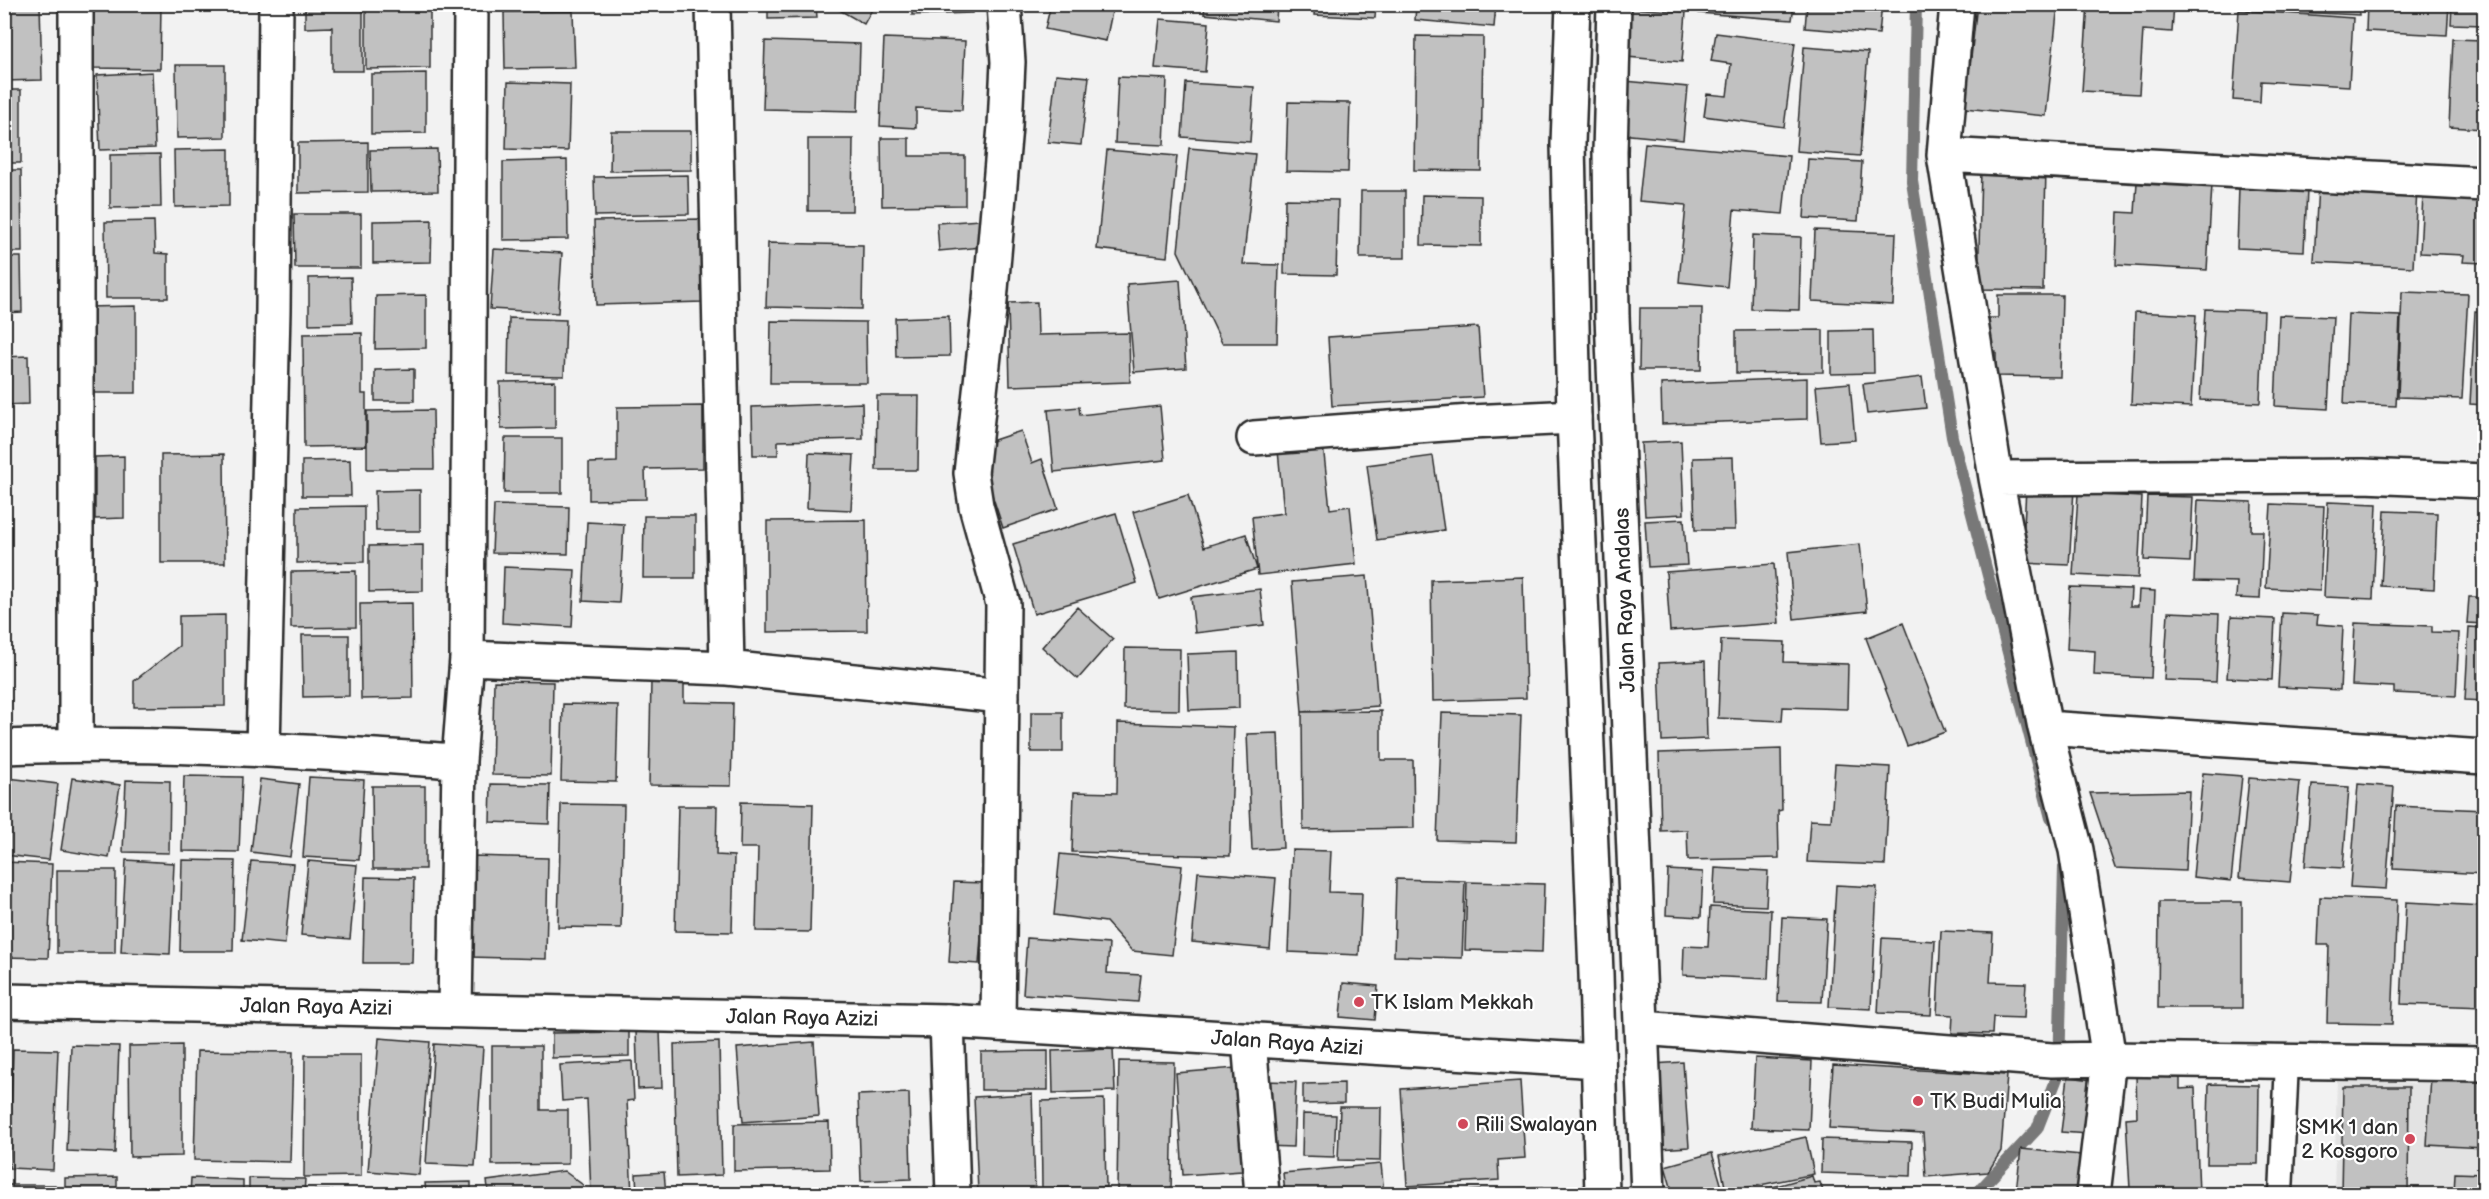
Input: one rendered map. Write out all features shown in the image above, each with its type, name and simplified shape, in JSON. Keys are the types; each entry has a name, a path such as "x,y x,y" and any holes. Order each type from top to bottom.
{"street":[{"path":"76,4 76,744"},
{"path":"262,749 273,310 276,4"},
{"path":"455,1010 459,761 467,658 471,4"},
{"path":"713,4 728,668"},
{"path":"998,1024 1003,604 974,498 971,473 990,301 1005,126 1008,62 1004,4"},
{"name":"Jalan Raya Andalas","path":"1573,4 1568,144 1574,417 1586,680 1602,1194"},
{"name":"Jalan Raya Andalas","path":"1614,4 1610,152 1612,316 1648,1194"},
{"path":"1957,4 1944,155 1996,478 2045,728 2076,850 2100,1060 2093,1194"},
{"path":"1944,155 2484,184"},
{"path":"1254,438 1574,417"},
{"path":"1996,478 2363,476 2484,481"},
{"path":"467,658 728,668 1002,696"},
{"path":"1586,680 1628,678"},
{"path":"2045,728 2484,757"},
{"path":"4,747 76,744 262,749 459,761"},
{"name":"Jalan Raya Azizi","path":"4,1001 947,1021 1598,1061"},
{"path":"947,1021 953,1194"},
{"path":"1642,1028 2052,1060 2484,1064"},
{"path":"1249,1041 1262,1194"}],"lane":[{"path":"2281,1194 2287,1062"}],"shaded area":[{"name":"SMK 1 dan 2 Kosgoro","path":"2418,1072 2484,1074 2484,1194 2334,1194 2337,1077 2415,1084"}],"building":[{"path":"4,4 40,4 42,80 4,81"},
{"path":"93,4 161,4 160,69 93,68"},
{"path":"184,4 233,4 234,6 184,8"},
{"path":"305,4 363,4 363,71 332,71 332,27 305,28"},
{"path":"768,4 816,4 817,18 768,19"},
{"path":"829,4 875,4 864,24"},
{"path":"912,4 972,4 972,13 912,15"},
{"path":"1051,4 1098,4 1113,7 1106,41 1045,29"},
{"path":"1205,4 1277,4 1276,21 1204,14"},
{"path":"1315,4 1376,4 1375,18 1314,15"},
{"path":"1416,4 1496,4 1494,27 1415,20"},
{"path":"1700,4 1794,4 1792,20 1699,13"},
{"path":"1807,4 1882,4 1879,34 1805,28"},
{"path":"1977,4 2058,4 2046,116 1954,107 1959,65 1970,67"},
{"path":"2088,4 2174,4 2172,32 2143,30 2139,94 2082,91"},
{"path":"2247,4 2295,4 2295,12 2247,9"},
{"path":"2299,4 2359,4 2359,15 2298,12"},
{"path":"2367,4 2449,4 2447,35 2366,31"},
{"path":"2452,4 2484,4 2484,25 2451,24"},
{"path":"430,6 430,68 366,69 366,7"},
{"path":"1631,8 1686,12 1682,62 1627,57"},
{"path":"2239,10 2353,18 2349,86 2261,81 2260,102 2233,100"},
{"path":"573,11 575,68 505,69 504,12"},
{"path":"1160,19 1209,23 1205,72 1155,68"},
{"path":"1716,33 1795,43 1784,127 1704,116 1707,94 1727,96 1731,64 1711,61"},
{"path":"1416,36 1483,37 1481,171 1414,170"},
{"path":"884,38 965,41 962,110 916,108 916,128 880,126"},
{"path":"2453,39 2484,40 2484,129 2449,127"},
{"path":"765,41 860,44 858,111 763,109"},
{"path":"1804,47 1868,52 1860,156 1796,151"},
{"path":"176,65 225,65 225,137 177,138"},
{"path":"152,72 155,148 100,150 97,75"},
{"path":"426,73 426,133 371,134 371,74"},
{"path":"1056,74 1089,77 1081,145 1048,142"},
{"path":"1118,77 1167,79 1164,145 1115,143"},
{"path":"1625,81 1688,87 1683,140 1620,134"},
{"path":"508,82 570,84 568,151 506,149"},
{"path":"1186,83 1254,87 1250,142 1182,137"},
{"path":"4,90 21,90 21,163 4,163"},
{"path":"1288,102 1350,103 1348,172 1286,171"},
{"path":"611,131 691,131 691,170 610,171"},
{"path":"881,138 909,138 909,156 965,156 965,205 882,206"},
{"path":"808,139 853,139 852,211 808,211"},
{"path":"368,142 368,192 298,193 298,143"},
{"path":"1645,143 1789,156 1783,214 1734,210 1727,287 1679,282 1686,205 1639,201"},
{"path":"1189,148 1255,154 1243,264 1279,265 1277,343 1222,343 1178,251"},
{"path":"229,149 229,206 175,207 174,150"},
{"path":"437,149 438,191 371,192 370,150"},
{"path":"1107,150 1177,156 1167,257 1097,249"},
{"path":"160,154 161,207 110,208 110,155"},
{"path":"1808,159 1862,162 1858,221 1804,218"},
{"path":"567,160 568,239 503,240 503,162"},
{"path":"1981,169 2046,170 2043,290 1978,289"},
{"path":"4,170 21,170 22,252 4,252"},
{"path":"688,175 689,214 595,216 594,177"},
{"path":"2137,182 2212,185 2207,270 2116,265 2118,212 2135,213"},
{"path":"2318,184 2417,189 2413,267 2314,262"},
{"path":"2239,187 2307,190 2304,251 2237,248"},
{"path":"1361,191 1405,191 1405,258 1360,258"},
{"path":"1422,195 1481,196 1481,246 1421,245"},
{"path":"2423,195 2484,198 2484,263 2463,262 2464,255 2420,253"},
{"path":"1285,199 1338,200 1336,275 1284,274"},
{"path":"294,214 361,214 361,268 295,268"},
{"path":"701,219 703,302 596,305 594,221"},
{"path":"432,220 431,262 373,263 373,221"},
{"path":"980,220 982,247 939,251 937,223"},
{"path":"154,221 155,253 168,254 168,298 106,298 105,222"},
{"path":"1815,230 1896,233 1893,305 1812,301"},
{"path":"1753,235 1801,237 1799,310 1751,309"},
{"path":"768,243 863,245 862,309 766,307"},
{"path":"494,249 562,253 558,313 490,309"},
{"path":"4,257 21,257 22,312 4,313"},
{"path":"351,277 352,323 309,324 309,278"},
{"path":"1180,280 1186,368 1134,372 1127,284"},
{"path":"2402,292 2468,294 2462,399 2398,397"},
{"path":"426,295 426,348 375,349 376,296"},
{"path":"1998,295 2062,295 2060,377 1996,376 1996,352 1982,352 1983,318 1998,318"},
{"path":"1037,302 1038,335 1129,333 1130,382 1010,386 1008,303"},
{"path":"136,306 136,393 85,393 85,307"},
{"path":"1640,308 1702,308 1701,370 1639,370"},
{"path":"2205,309 2264,311 2260,403 2200,400"},
{"path":"2475,311 2484,312 2484,405 2470,404"},
{"path":"2135,312 2196,315 2191,407 2131,404"},
{"path":"2348,314 2400,316 2396,406 2344,404"},
{"path":"2279,315 2333,317 2328,409 2275,406"},
{"path":"949,316 950,356 896,357 895,318"},
{"path":"509,318 566,320 564,376 508,375"},
{"path":"771,321 866,322 867,383 770,383"},
{"path":"1478,327 1483,397 1332,406 1328,337"},
{"path":"1823,330 1823,372 1736,373 1736,331"},
{"path":"1873,330 1874,373 1831,374 1831,331"},
{"path":"362,333 362,394 366,394 366,446 304,447 303,334"},
{"path":"28,356 29,404 4,405 4,357"},
{"path":"414,369 414,401 375,401 375,370"},
{"path":"1922,377 1926,408 1867,414 1863,384"},
{"path":"1807,378 1807,419 1662,424 1661,384"},
{"path":"555,381 555,428 501,429 500,382"},
{"path":"1850,383 1855,440 1821,442 1816,386"},
{"path":"877,396 919,396 918,470 876,470"},
{"path":"862,403 863,439 778,441 778,455 753,455 752,407"},
{"path":"703,406 703,468 645,469 646,499 589,500 589,463 617,462 617,407"},
{"path":"1160,406 1165,460 1054,472 1048,410 1079,407 1080,415"},
{"path":"433,410 434,469 367,469 367,411"},
{"path":"1021,431 1032,463 1042,459 1058,509 1003,528 976,446"},
{"path":"1322,436 1330,509 1350,506 1356,564 1258,575 1252,517 1284,513 1277,440"},
{"path":"505,438 562,438 562,493 504,493"},
{"path":"1681,441 1684,514 1645,516 1641,443"},
{"path":"809,453 854,455 851,510 807,508"},
{"path":"224,454 225,563 161,563 161,455"},
{"path":"124,456 124,518 95,519 95,457"},
{"path":"1433,456 1444,530 1377,540 1367,465"},
{"path":"1733,457 1735,530 1695,530 1693,458"},
{"path":"350,460 351,496 302,496 302,461"},
{"path":"2026,488 2074,490 2069,565 2022,563"},
{"path":"420,490 420,531 376,531 375,491"},
{"path":"2078,494 2142,497 2138,578 2073,575"},
{"path":"1188,495 1204,547 1246,534 1257,569 1159,599 1133,512"},
{"path":"2147,496 2193,497 2190,562 2144,560"},
{"path":"2198,500 2252,502 2251,531 2263,531 2260,599 2236,598 2237,582 2194,581"},
{"path":"2328,502 2377,504 2373,599 2324,597"},
{"path":"2271,504 2324,506 2320,591 2266,588"},
{"path":"494,505 569,507 568,554 492,553"},
{"path":"364,506 364,562 297,563 297,507"},
{"path":"2385,511 2437,513 2434,589 2381,586"},
{"path":"1116,513 1137,583 1034,614 1013,544"},
{"path":"644,516 695,516 695,578 643,578"},
{"path":"1684,519 1687,565 1648,567 1645,521"},
{"path":"866,520 867,631 767,632 767,521"},
{"path":"587,522 624,524 619,603 583,601"},
{"path":"1860,544 1867,611 1794,619 1788,552"},
{"path":"423,545 423,591 369,592 369,546"},
{"path":"1774,564 1779,623 1670,631 1666,572"},
{"path":"504,567 575,570 572,627 502,623"},
{"path":"356,571 356,627 291,628 291,572"},
{"path":"1367,576 1378,706 1302,712 1292,582"},
{"path":"1523,577 1526,698 1433,701 1431,580"},
{"path":"2070,587 2131,589 2130,606 2138,606 2139,590 2155,591 2151,678 2094,675 2095,651 2067,649"},
{"path":"1260,589 1264,625 1195,633 1191,597"},
{"path":"2469,597 2484,597 2484,624 2467,623"},
{"path":"412,603 413,698 361,699 360,604"},
{"path":"1077,607 1113,639 1078,679 1042,647"},
{"path":"2168,612 2219,614 2216,682 2164,680"},
{"path":"2282,613 2318,615 2317,624 2343,626 2340,690 2278,687"},
{"path":"225,615 225,706 134,707 134,681 179,646 179,616"},
{"path":"2231,617 2275,619 2272,680 2227,678"},
{"path":"1903,623 1945,732 1907,746 1866,638"},
{"path":"2355,623 2432,626 2432,632 2459,633 2456,696 2394,693 2394,687 2352,685"},
{"path":"2469,627 2484,628 2484,701 2465,700"},
{"path":"302,635 349,635 349,696 303,697"},
{"path":"1721,640 1785,642 1784,662 1848,664 1847,709 1783,707 1782,721 1718,718"},
{"path":"1125,648 1180,649 1179,710 1124,709"},
{"path":"1238,652 1239,708 1189,710 1187,654"},
{"path":"1705,661 1707,739 1662,741 1659,663"},
{"path":"494,681 553,682 551,776 492,775"},
{"path":"651,681 684,682 684,702 733,703 731,786 649,785"},
{"path":"563,704 618,705 616,782 561,781"},
{"path":"1381,711 1381,760 1413,760 1414,828 1303,830 1302,712"},
{"path":"1031,712 1063,712 1063,752 1031,752"},
{"path":"1442,713 1521,715 1516,842 1437,840"},
{"path":"1118,723 1234,727 1230,856 1072,852 1074,792 1117,793"},
{"path":"1278,733 1283,848 1252,850 1247,734"},
{"path":"1781,749 1782,810 1778,811 1779,858 1688,860 1687,830 1661,831 1659,753"},
{"path":"1835,764 1890,767 1885,865 1807,862 1810,820 1831,821"},
{"path":"2203,773 2242,776 2231,881 2193,877"},
{"path":"184,776 242,777 239,852 182,851"},
{"path":"309,777 364,780 359,860 303,857"},
{"path":"8,778 58,784 49,860 4,855 4,811"},
{"path":"72,778 120,785 109,858 61,850"},
{"path":"2249,778 2300,782 2290,882 2239,878"},
{"path":"260,779 299,784 290,857 251,852"},
{"path":"126,780 170,781 169,853 123,852"},
{"path":"491,784 550,785 549,824 490,822"},
{"path":"2358,784 2394,787 2386,889 2350,887"},
{"path":"2312,785 2349,787 2343,868 2305,866"},
{"path":"372,786 425,786 425,869 373,869"},
{"path":"2189,791 2185,871 2115,868 2090,793"},
{"path":"741,802 813,804 810,932 756,931 758,848 740,848"},
{"path":"561,804 624,805 621,928 558,927"},
{"path":"678,806 717,806 716,855 734,856 732,932 675,931"},
{"path":"2396,806 2484,810 2484,874 2393,869"},
{"path":"1292,850 1331,851 1329,892 1362,893 1359,955 1288,952"},
{"path":"1060,854 1182,866 1172,955 1132,951 1106,922 1054,915"},
{"path":"472,856 548,858 546,959 469,957"},
{"path":"126,860 174,863 170,954 121,952"},
{"path":"182,860 235,861 233,951 180,951"},
{"path":"251,861 293,864 285,944 242,940"},
{"path":"308,861 357,865 350,939 301,935"},
{"path":"4,862 52,864 48,958 4,957"},
{"path":"1715,868 1768,871 1766,906 1713,904"},
{"path":"57,870 116,870 115,953 57,953"},
{"path":"1668,870 1703,872 1701,917 1666,915"},
{"path":"1198,872 1276,878 1270,949 1192,942"},
{"path":"365,877 414,878 412,963 363,963"},
{"path":"1396,879 1465,881 1462,958 1394,956"},
{"path":"954,882 985,883 979,964 949,962"},
{"path":"1467,882 1544,884 1542,952 1465,950"},
{"path":"1836,885 1877,887 1871,1009 1829,1007"},
{"path":"2320,897 2397,900 2392,1024 2327,1023 2329,945 2318,945"},
{"path":"2159,902 2242,902 2242,1008 2158,1008"},
{"path":"2406,902 2484,906 2484,1007 2401,1004"},
{"path":"1710,907 1771,910 1768,979 1683,975 1684,946 1708,947"},
{"path":"1782,917 1827,919 1822,1002 1778,1001"},
{"path":"1941,931 1993,933 1990,982 2026,983 2024,1018 1993,1017 1992,1034 1952,1033 1953,1015 1937,1014"},
{"path":"1027,938 1109,944 1107,973 1141,975 1138,1002 1023,994"},
{"path":"1882,938 1935,941 1931,1015 1878,1013"},
{"name":"TK Islam Mekkah","path":"1343,983 1378,986 1375,1020 1340,1017"},
{"path":"636,1031 660,1031 662,1088 638,1089"},
{"path":"629,1032 629,1056 552,1058 552,1033"},
{"path":"379,1038 430,1042 419,1175 368,1171"},
{"path":"719,1042 722,1175 677,1177 674,1044"},
{"path":"814,1042 819,1116 743,1122 737,1048"},
{"path":"434,1044 483,1047 475,1166 426,1164"},
{"path":"71,1045 119,1046 115,1153 67,1151"},
{"path":"182,1045 182,1156 130,1157 129,1046"},
{"path":"492,1046 541,1046 541,1110 568,1110 568,1164 492,1165"},
{"path":"13,1049 58,1050 53,1170 9,1168"},
{"path":"1113,1049 1115,1091 1053,1093 1052,1051"},
{"path":"197,1051 293,1052 290,1162 194,1160"},
{"path":"1048,1051 1048,1090 981,1090 981,1052"},
{"path":"305,1055 361,1055 361,1176 304,1177"},
{"path":"1755,1058 1812,1061 1809,1130 1751,1128"},
{"path":"632,1061 634,1100 627,1101 632,1194 591,1194 587,1099 562,1101 560,1065"},
{"path":"1119,1061 1174,1062 1171,1191 1117,1190"},
{"path":"1683,1062 1689,1147 1659,1149 1653,1064"},
{"name":"TK Budi Mulia","path":"1833,1065 2007,1075 2001,1151 1988,1172 1926,1177 1923,1133 1829,1128"},
{"path":"1236,1068 1242,1171 1183,1175 1176,1073"},
{"path":"2180,1071 2180,1089 2195,1088 2199,1194 2115,1194 2114,1190 2130,1189 2126,1118 2137,1117 2136,1074"},
{"path":"2431,1076 2484,1078 2484,1148 2427,1145"},
{"path":"2068,1077 2093,1080 2088,1134 2061,1132"},
{"path":"1266,1081 1296,1082 1293,1147 1264,1146"},
{"name":"Rili Swalayan","path":"1520,1081 1525,1158 1498,1160 1499,1180 1407,1186 1401,1089"},
{"path":"1344,1083 1344,1103 1303,1104 1303,1084"},
{"path":"2209,1084 2259,1085 2258,1164 2207,1164"},
{"path":"2343,1087 2409,1087 2408,1194 2341,1194"},
{"path":"909,1093 911,1179 861,1181 858,1095"},
{"path":"1032,1094 1035,1190 978,1193 974,1097"},
{"path":"1104,1099 1106,1187 1042,1188 1041,1101"},
{"path":"1340,1107 1381,1107 1380,1161 1338,1160"},
{"path":"1303,1114 1336,1115 1334,1157 1302,1156"},
{"path":"829,1122 830,1169 734,1171 734,1124"},
{"path":"1806,1137 1814,1174 1726,1192 1719,1156"},
{"path":"1822,1139 1912,1142 1911,1176 1821,1173"},
{"path":"2021,1149 2081,1155 2076,1194 1987,1194 1988,1188 2016,1191"},
{"path":"1712,1153 1724,1194 1673,1194 1665,1166"},
{"path":"1381,1164 1384,1194 1285,1194 1283,1173"},
{"path":"564,1171 583,1185 585,1194 489,1194 487,1181"},
{"path":"664,1172 666,1194 637,1194 636,1174"},
{"path":"2455,1173 2484,1174 2484,1194 2454,1194"},
{"path":"1812,1176 1814,1183 1820,1182 1824,1194 1748,1194"},
{"path":"117,1177 117,1194 65,1194 65,1178"},
{"path":"191,1178 243,1180 243,1194 190,1194"},
{"path":"249,1178 305,1179 304,1194 249,1194"},
{"path":"471,1182 471,1194 426,1194 425,1183"},
{"path":"7,1185 55,1185 55,1194 7,1194"},
{"path":"1542,1187 1542,1194 1412,1194"},
{"path":"918,1188 918,1194 842,1194 842,1192"},
{"path":"309,1191 420,1191 420,1194 309,1194"},
{"path":"822,1191 822,1194 749,1194"}],"waterway":[{"path":"1916,4 1912,181 1952,437 2051,818"},
{"path":"1976,1194 2037,1129 2059,1073 2064,867"}],"place":[{"name":"TK Islam Mekkah","path":"1359,1002"},
{"name":"TK Budi Mulia","path":"1918,1101"},
{"name":"Rili Swalayan","path":"1463,1124"},
{"name":"SMK 1 dan 2 Kosgoro","path":"2410,1139"}]}
